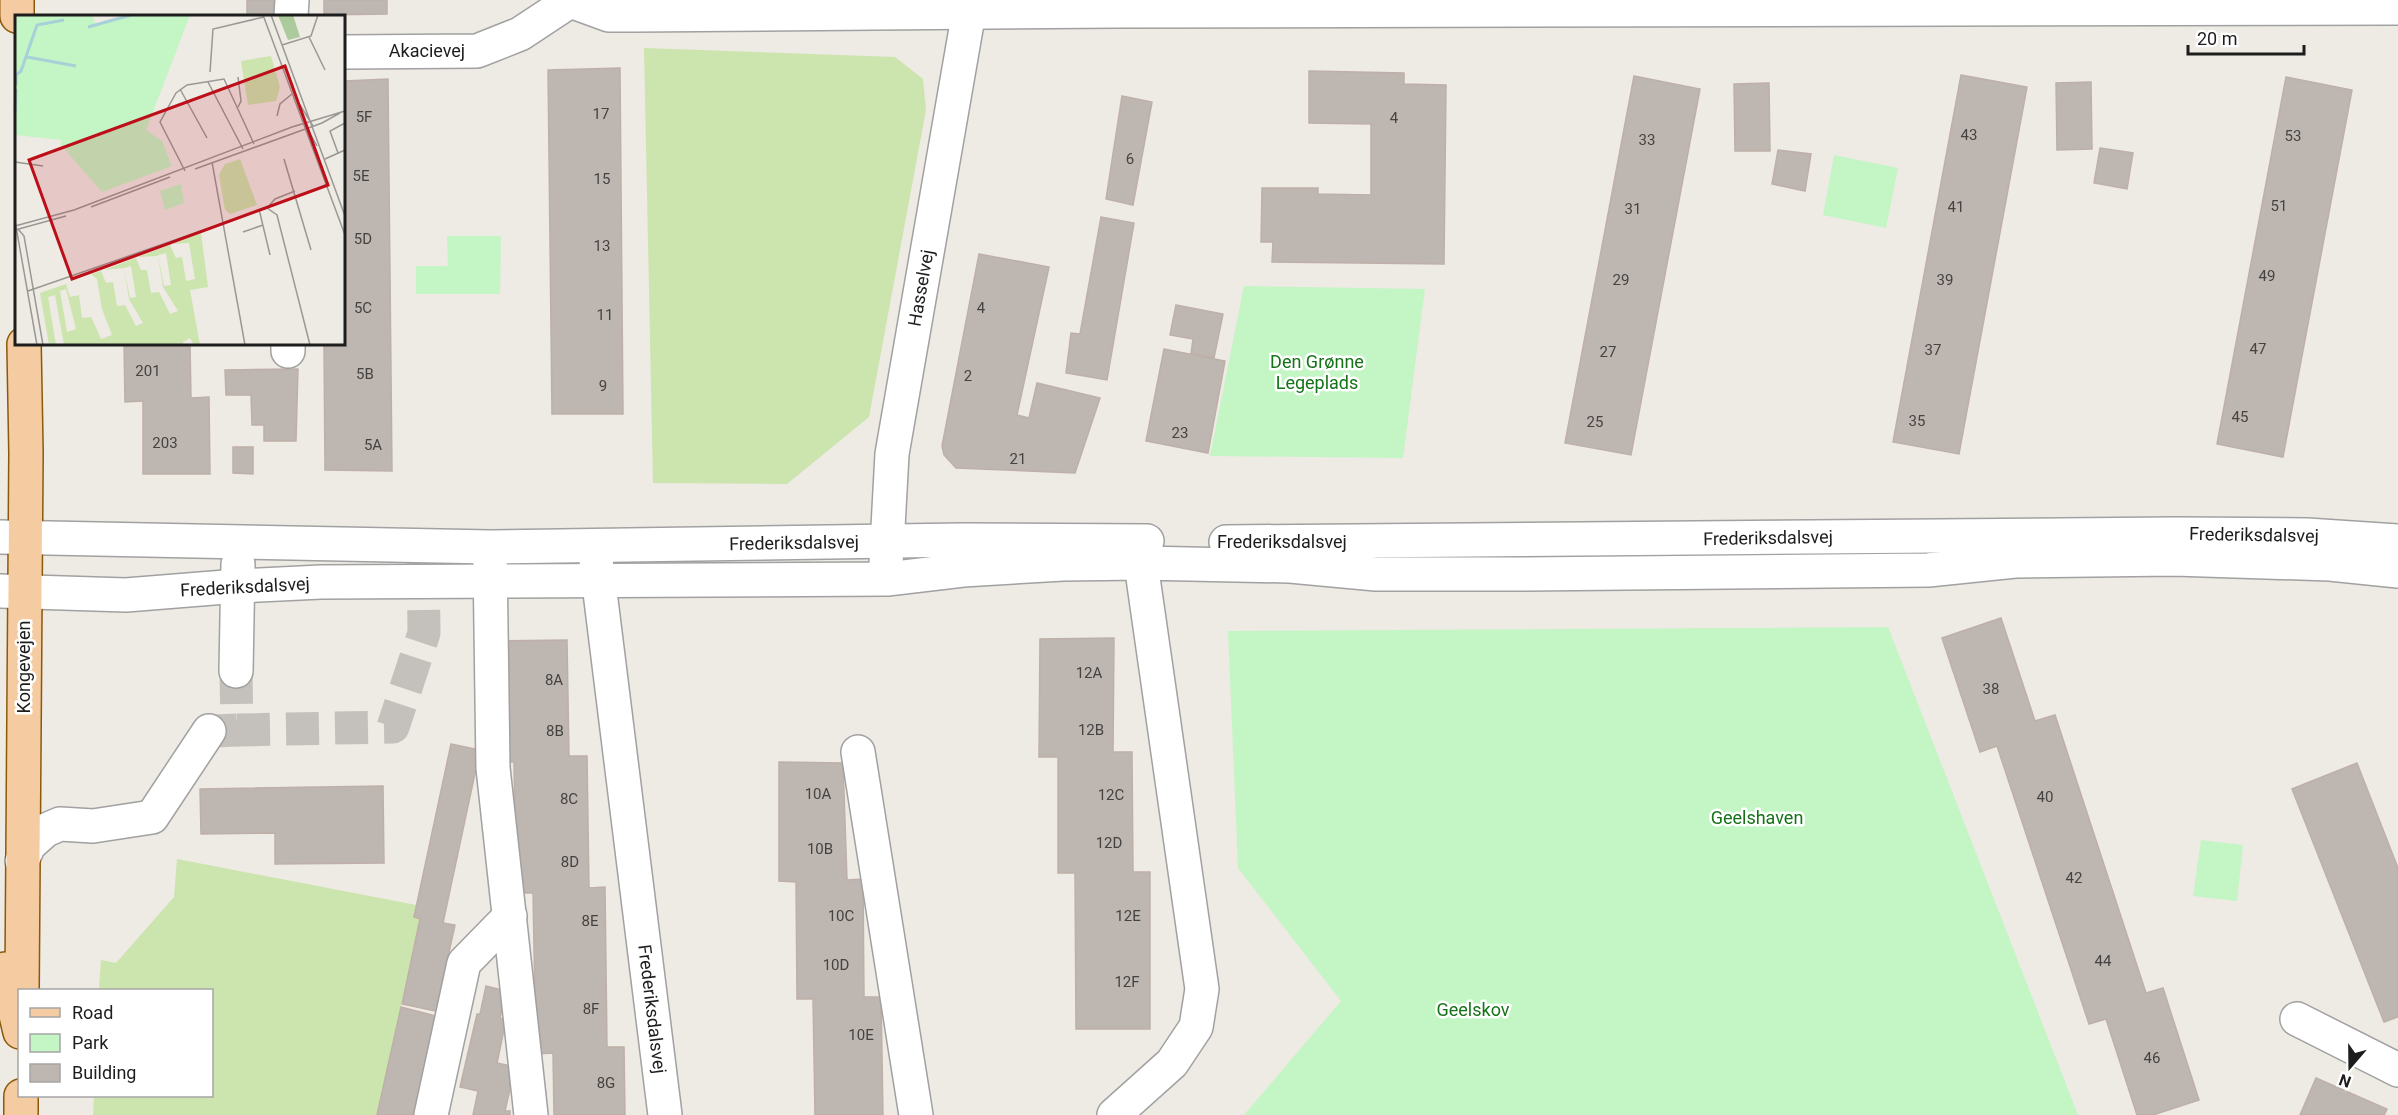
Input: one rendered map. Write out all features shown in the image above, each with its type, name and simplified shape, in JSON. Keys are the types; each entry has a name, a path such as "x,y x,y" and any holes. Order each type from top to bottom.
{"main road":[{"name":"Kongevejen","path":"22,989 22,861 12,537 24,345"},
{"path":"0,569 12,592"},
{"path":"0,949 18,1024"},
{"path":"21,1097 21,1115"}],"street":[{"path":"291,15 292,0"},
{"name":"Akacievej","path":"345,52 477,51 520,34 569,1 609,15 646,7 2398,8"},
{"name":"Hasselvej","path":"887,579 886,541 892,454 970,6"},
{"name":"Frederiksdalsvej","path":"12,592 126,595 321,582 887,579 963,570 1063,564 1139,552 1466,541 2175,534 2307,535 2398,541"},
{"name":"Frederiksdalsvej","path":"12,537 490,547 1048,540 1139,552 1376,574 1928,570 2015,561 2174,560 2330,564 2398,571"},
{"path":"236,671 238,541"},
{"name":"Frederiksdalsvej","path":"594,546 665,1115"},
{"path":"490,547 494,768 531,1115"},
{"path":"1114,1115 1172,1064 1196,1027 1202,989 1139,552"},
{"path":"22,861 29,845 46,830 60,825 93,826 152,817 209,731"},
{"path":"858,752 916,1115"},
{"path":"431,1115 464,963 510,916"},
{"path":"2297,1019 2398,1070"}],"green space":[{"path":"644,48 895,57 923,79 926,110 869,417 787,484 653,483"},
{"path":"1834,155 1898,168 1886,228 1823,215"},
{"path":"447,236 501,236 500,294 416,294 416,266 448,266"},
{"name":"Den Grønne Legeplads","path":"1244,286 1425,289 1403,458 1210,456"},
{"name":"Geelshaven","path":"1888,627 2078,1115 1244,1115 1341,1001 1238,868 1228,631"},
{"path":"2201,840 2243,845 2237,901 2193,896"},
{"path":"177,859 416,905 414,917 420,919 377,1115 93,1115 94,1097 213,1097 213,989 99,989 101,960 116,963 174,897"}],"building":[{"path":"247,0 278,0 278,15 247,15"},
{"path":"324,0 387,0 387,14 324,15"},
{"path":"620,68 623,414 552,414 548,70"},
{"path":"1309,71 1404,73 1404,84 1446,85 1444,264 1272,262 1273,242 1261,242 1262,188 1318,188 1318,194 1371,195 1371,124 1309,123"},
{"path":"1961,75 2027,87 1959,454 1893,442"},
{"path":"1634,76 1700,89 1631,455 1565,443"},
{"path":"2286,77 2352,90 2283,457 2217,444"},
{"path":"388,79 392,471 325,470 324,345 345,345 345,81"},
{"path":"2091,82 2092,149 2057,150 2056,83"},
{"path":"1769,83 1770,151 1735,151 1734,84"},
{"path":"1122,96 1152,102 1133,205 1106,199"},
{"path":"2100,148 2133,153 2127,189 2094,183"},
{"path":"1778,150 1811,154 1805,191 1772,184"},
{"path":"1101,217 1134,223 1107,380 1066,373 1071,333 1080,334"},
{"path":"979,254 1049,267 1017,415 1029,418 1037,383 1100,398 1075,473 956,468 944,455 942,446"},
{"path":"1176,305 1223,314 1214,358 1191,354 1193,339 1170,335"},
{"path":"124,345 190,345 191,398 209,397 210,474 143,474 143,401 125,402"},
{"path":"1164,349 1225,361 1208,453 1146,441"},
{"path":"298,369 296,441 264,441 264,425 252,425 251,395 226,395 225,370"},
{"path":"233,447 253,447 253,474 233,473"},
{"path":"2001,618 2035,721 2055,715 2146,993 2163,988 2199,1100 2153,1115 2137,1115 2106,1019 2089,1024 1997,746 1980,752 1942,638"},
{"path":"1114,638 1113,752 1132,752 1133,872 1150,872 1150,1029 1076,1029 1075,873 1058,873 1058,757 1039,757 1040,639"},
{"path":"567,640 569,756 587,756 589,888 605,887 607,1047 624,1047 625,1115 554,1115 553,1053 536,1054 533,893 516,893 514,762 500,762 498,641"},
{"path":"451,744 480,750 443,923 455,925 436,1011 402,1004 420,919 414,917"},
{"path":"779,762 843,763 847,880 863,879 864,997 881,997 883,1115 815,1115 813,999 797,999 796,882 779,881"},
{"path":"2357,763 2398,868 2398,1017 2384,1022 2292,789"},
{"path":"383,786 384,863 275,864 275,833 201,834 200,789"},
{"path":"486,986 506,991 500,1018 506,1020 497,1063 515,1067 505,1111 510,1111 510,1115 473,1115 478,1091 460,1087"},
{"path":"401,1007 436,1016 414,1115 377,1115"},
{"path":"2316,1078 2387,1109 2384,1115 2300,1115"}],"tunnel":[{"path":"237,730 393,727 424,633 423,546"},
{"path":"214,731 237,730 236,671"}],"park label":[{"name":"Geelskov","path":"1473,1010"}]}
